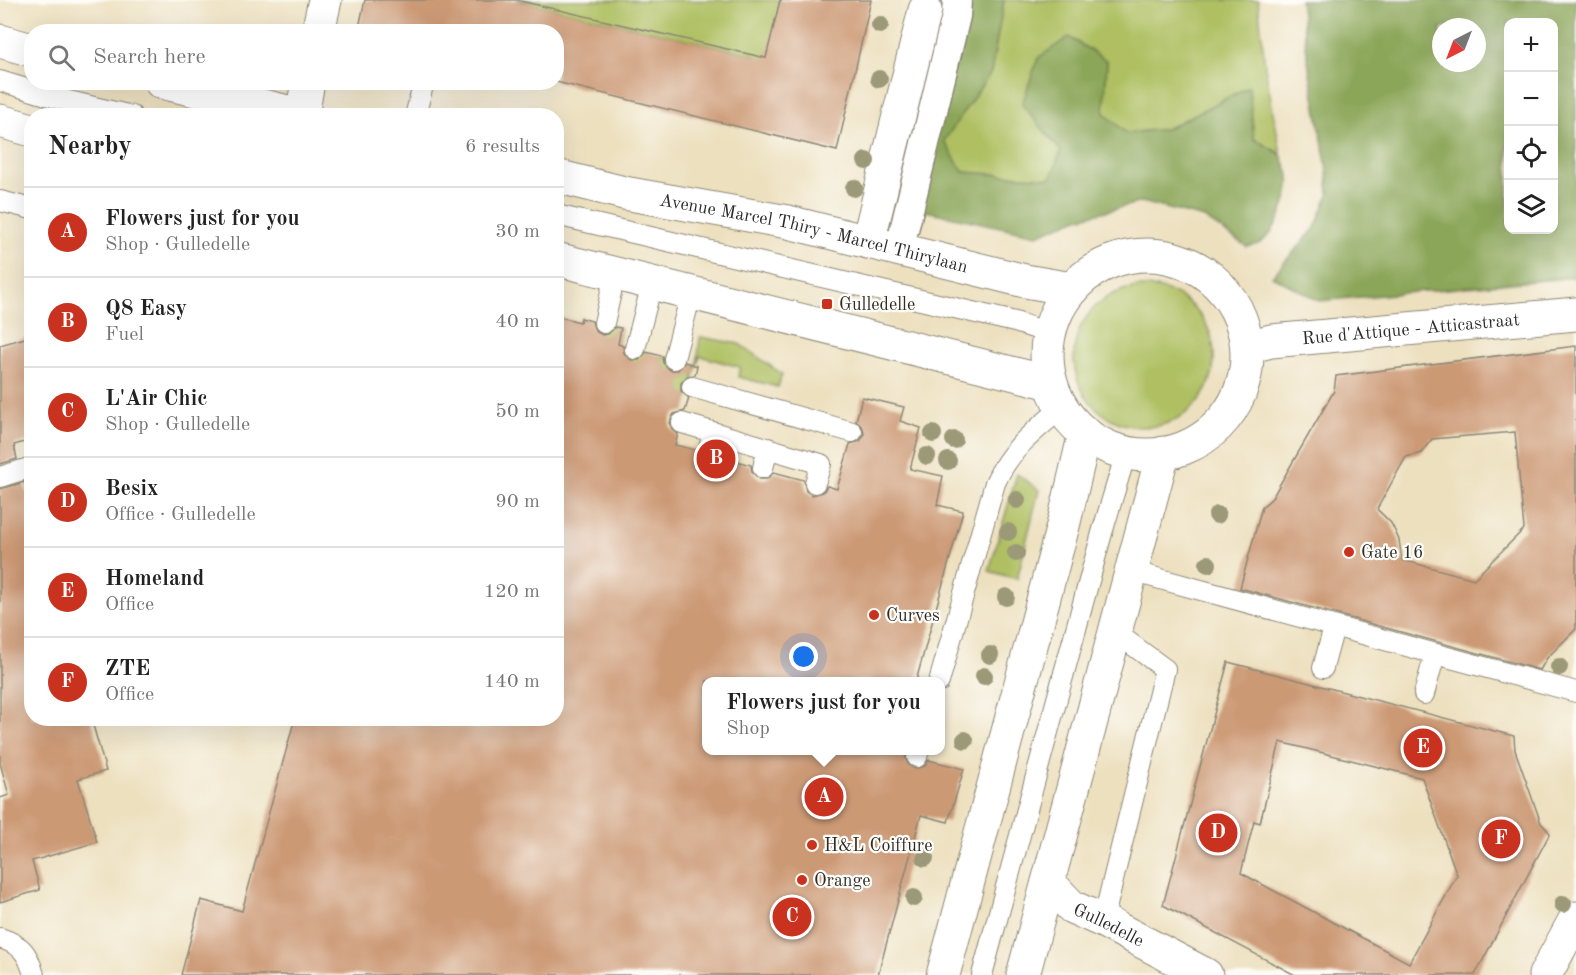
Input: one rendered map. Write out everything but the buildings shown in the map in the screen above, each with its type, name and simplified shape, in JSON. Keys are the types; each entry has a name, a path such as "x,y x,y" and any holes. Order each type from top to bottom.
{"main road":[{"path":"320,24 325,0"},
{"path":"868,242 926,10"},
{"path":"0,41 24,48"},
{"path":"196,90 274,108"},
{"path":"305,108 307,90"},
{"path":"0,121 24,128"},
{"name":"Avenue Marcel Thiry - Marcel Thirylaan","path":"564,178 624,193 788,222 1025,281 1072,288"},
{"path":"1149,255 1171,258 1191,265 1210,277 1236,309 1247,347 1246,368 1241,389 1232,408 1219,425 1203,438 1184,448 1145,455 1126,453 1105,445 1085,433 1057,396 1048,367 1049,333 1058,310 1072,288 1088,274 1107,263 1128,257 1149,255"},
{"path":"564,261 691,294 1057,396"},
{"name":"Rue d'Attique - Atticastraat","path":"1247,347 1271,341 1576,314"},
{"path":"944,975 1064,522 1085,433"},
{"path":"1023,975 1163,453"},
{"name":"Gulledelle","path":"1049,883 1072,907 1103,921 1195,972"},
{"path":"1545,975 1576,918"}],"street":[{"path":"904,230 956,16 957,0"}],"lane":[{"path":"0,81 24,88"},
{"path":"30,90 98,108"},
{"path":"417,108 422,90"},
{"path":"0,201 24,207"},
{"path":"564,217 1016,322 1049,333"},
{"path":"604,324 615,275"},
{"path":"635,349 652,284"},
{"path":"674,359 691,294"},
{"path":"692,387 852,432"},
{"path":"940,677 995,483 1003,465 1057,396"},
{"path":"682,423 821,464 815,483"},
{"path":"708,453 713,432"},
{"path":"763,468 768,448"},
{"path":"982,975 1102,533 1126,453"},
{"path":"0,477 24,470"},
{"path":"1131,571 1576,692"},
{"path":"1323,668 1334,627"},
{"path":"1103,921 1164,669 1115,632"},
{"path":"1424,694 1435,654"},
{"path":"0,938 17,943 30,961 34,975"}],"green space":[{"path":"516,0 780,0 774,68 754,55"},
{"path":"965,0 1004,0 991,72 944,141 963,172 1051,178 1061,151 1022,104 1038,58 1069,37 1107,61 1104,113 1126,133 1166,129 1249,87 1254,139 1281,154 1289,176 1288,193 1282,212 1272,231 1260,243 1247,247 1204,218 1142,202 1078,218 1037,235 916,209"},
{"path":"1004,0 1258,0 1265,67 1281,154 1254,139 1248,87 1166,129 1126,133 1104,113 1107,61 1061,152 1051,178 963,172 943,141 991,72"},
{"path":"1300,0 1576,0 1576,277 1319,301 1272,276 1315,228 1329,193 1309,68"},
{"path":"1144,287 1171,293 1183,299 1193,308 1202,318 1208,330 1214,357 1208,384 1202,396 1193,406 1183,415 1171,421 1144,427 1117,421 1105,415 1095,406 1086,396 1080,384 1074,357 1080,330 1086,318 1095,308 1105,299 1117,293"},
{"path":"581,318 621,328 618,345 697,366 700,337 739,344 782,374 778,387 738,377 740,367 700,356 687,402 567,368"},
{"path":"1017,474 1039,490 1017,579 989,571"}],"place":[{"name":"Gulledelle","path":"827,304"},
{"name":"Q8 Easy","path":"716,459"},
{"name":"Gate 16","path":"1349,552"},
{"name":"Curves","path":"874,615"},
{"name":"Homeland","path":"1423,748"},
{"name":"Flowers just for you","path":"824,797"},
{"name":"Besix","path":"1218,833"},
{"name":"ZTE","path":"1501,839"},
{"name":"H&L Coiffure","path":"812,845"},
{"name":"Orange","path":"802,880"},
{"name":"L'Air Chic","path":"792,917"}]}
